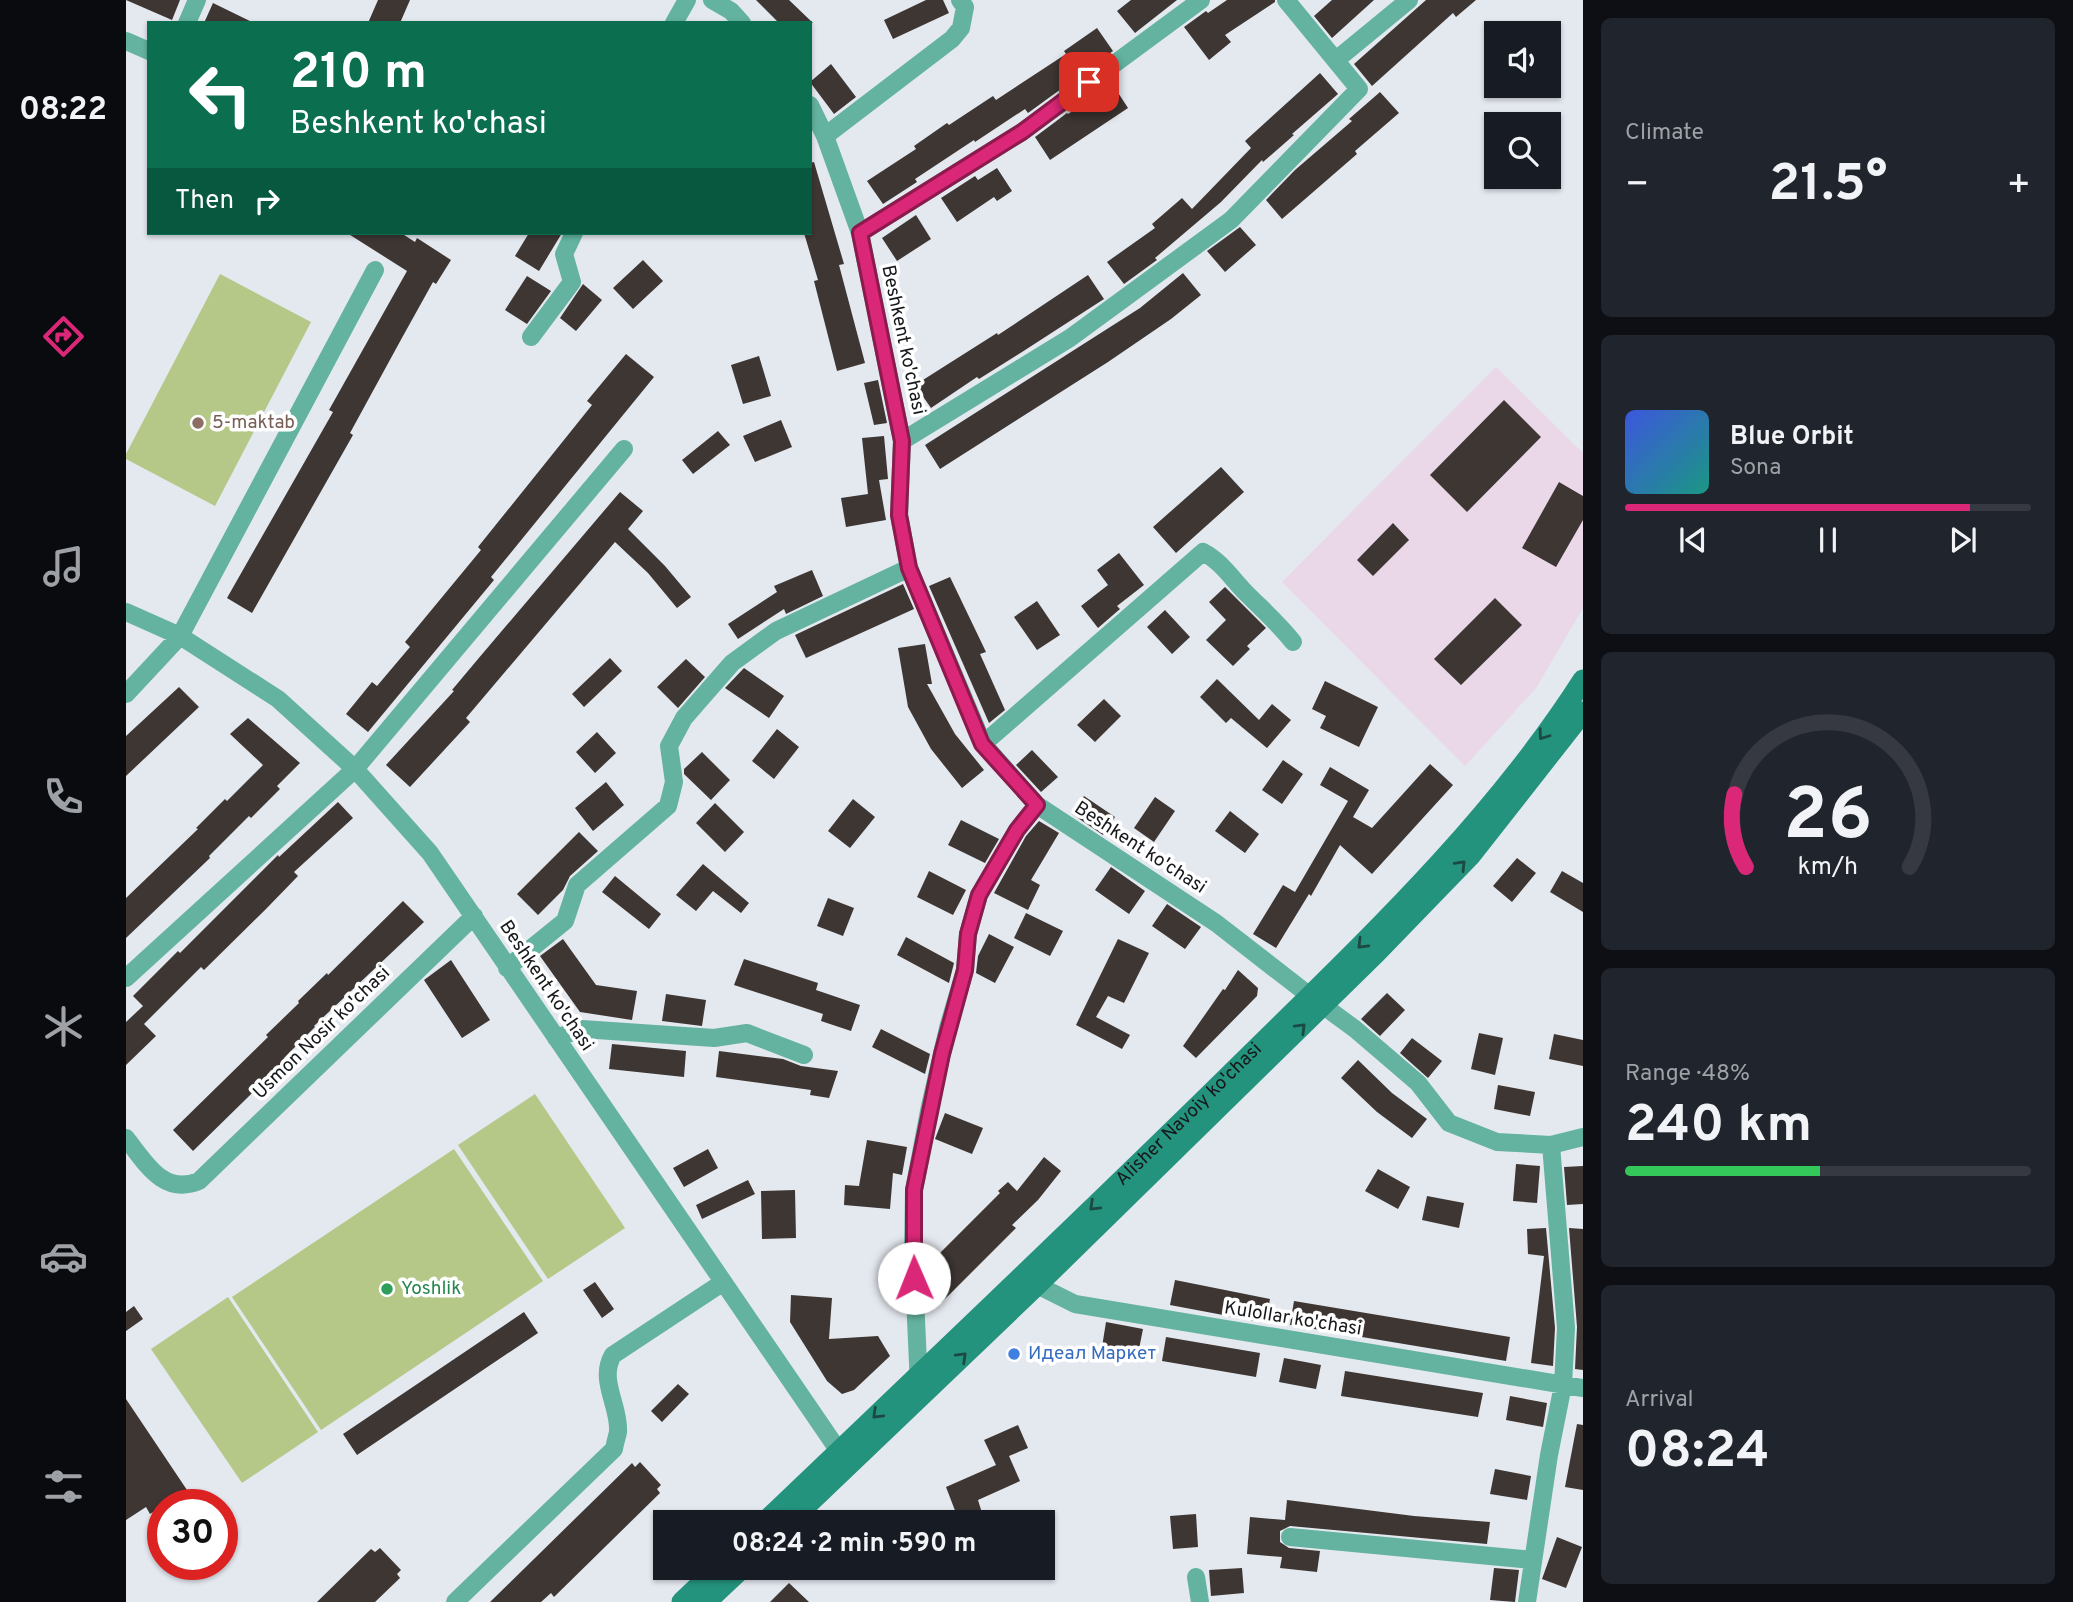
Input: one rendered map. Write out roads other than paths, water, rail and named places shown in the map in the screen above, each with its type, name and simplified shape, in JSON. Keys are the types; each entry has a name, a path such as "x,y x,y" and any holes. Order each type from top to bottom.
{"main road":[{"name":"Alisher Navoiy ko'chasi","path":"1316,1001 1456,845 1521,765 1583,680"},
{"name":"Alisher Navoiy ko'chasi","path":"780,1510 920,1397 1031,1279 1316,1001 1471,856 1583,712"},
{"name":"Alisher Navoiy ko'chasi","path":"799,1510 918,1375 1031,1279"},
{"path":"682,1602 705,1580"},
{"path":"706,1602 729,1580"}],"street":[{"path":"188,21 197,0"},
{"path":"675,21 687,0"},
{"path":"712,0 731,11 740,21"},
{"path":"825,136 952,39 961,28 965,7 960,0"},
{"path":"860,233 1022,132 1201,0"},
{"path":"902,441 1070,338 1231,220 1359,89 1286,0"},
{"path":"1336,60 1409,0"},
{"path":"126,41 147,50"},
{"name":"Beshkent ko'chasi","path":"812,109 825,136 860,233 902,441 899,515 909,568 982,744 1037,805 1216,923 1316,1001"},
{"path":"531,337 572,282 564,254 573,235"},
{"path":"126,694 180,636 375,270"},
{"path":"126,978 355,769 624,449"},
{"path":"982,744 1203,552 1217,560 1293,642"},
{"path":"507,968 565,921 578,885 668,806 674,782 669,746 684,718 732,663 776,631 909,568"},
{"name":"Beshkent ko'chasi","path":"126,612 180,636 278,699 355,769 430,853 844,1459"},
{"path":"920,1397 913,1254 914,1190 930,1106 965,970 968,934 979,895 1017,830 1037,805"},
{"name":"Usmon Nosir ko'chasi","path":"126,1138 155,1174 170,1183 186,1186 198,1181 474,916"},
{"path":"1316,1001 1355,1029 1418,1083 1449,1123 1497,1142 1551,1145 1583,1137"},
{"path":"556,1038 582,1029 714,1038 747,1033 804,1055"},
{"path":"1527,1602 1563,1385 1566,1328 1551,1145"},
{"name":"Kulollar ko'chasi","path":"1031,1279 1075,1304 1583,1388"},
{"path":"455,1602 614,1449 618,1430 607,1378 609,1362 613,1355 722,1283"},
{"path":"1290,1537 1533,1560"},
{"path":"1196,1577 1200,1602"}],"place":[{"name":"5-maktab","path":"198,423"},
{"name":"Yoshlik","path":"387,1289"},
{"name":"Идеал Маркет","path":"1014,1354"}]}
